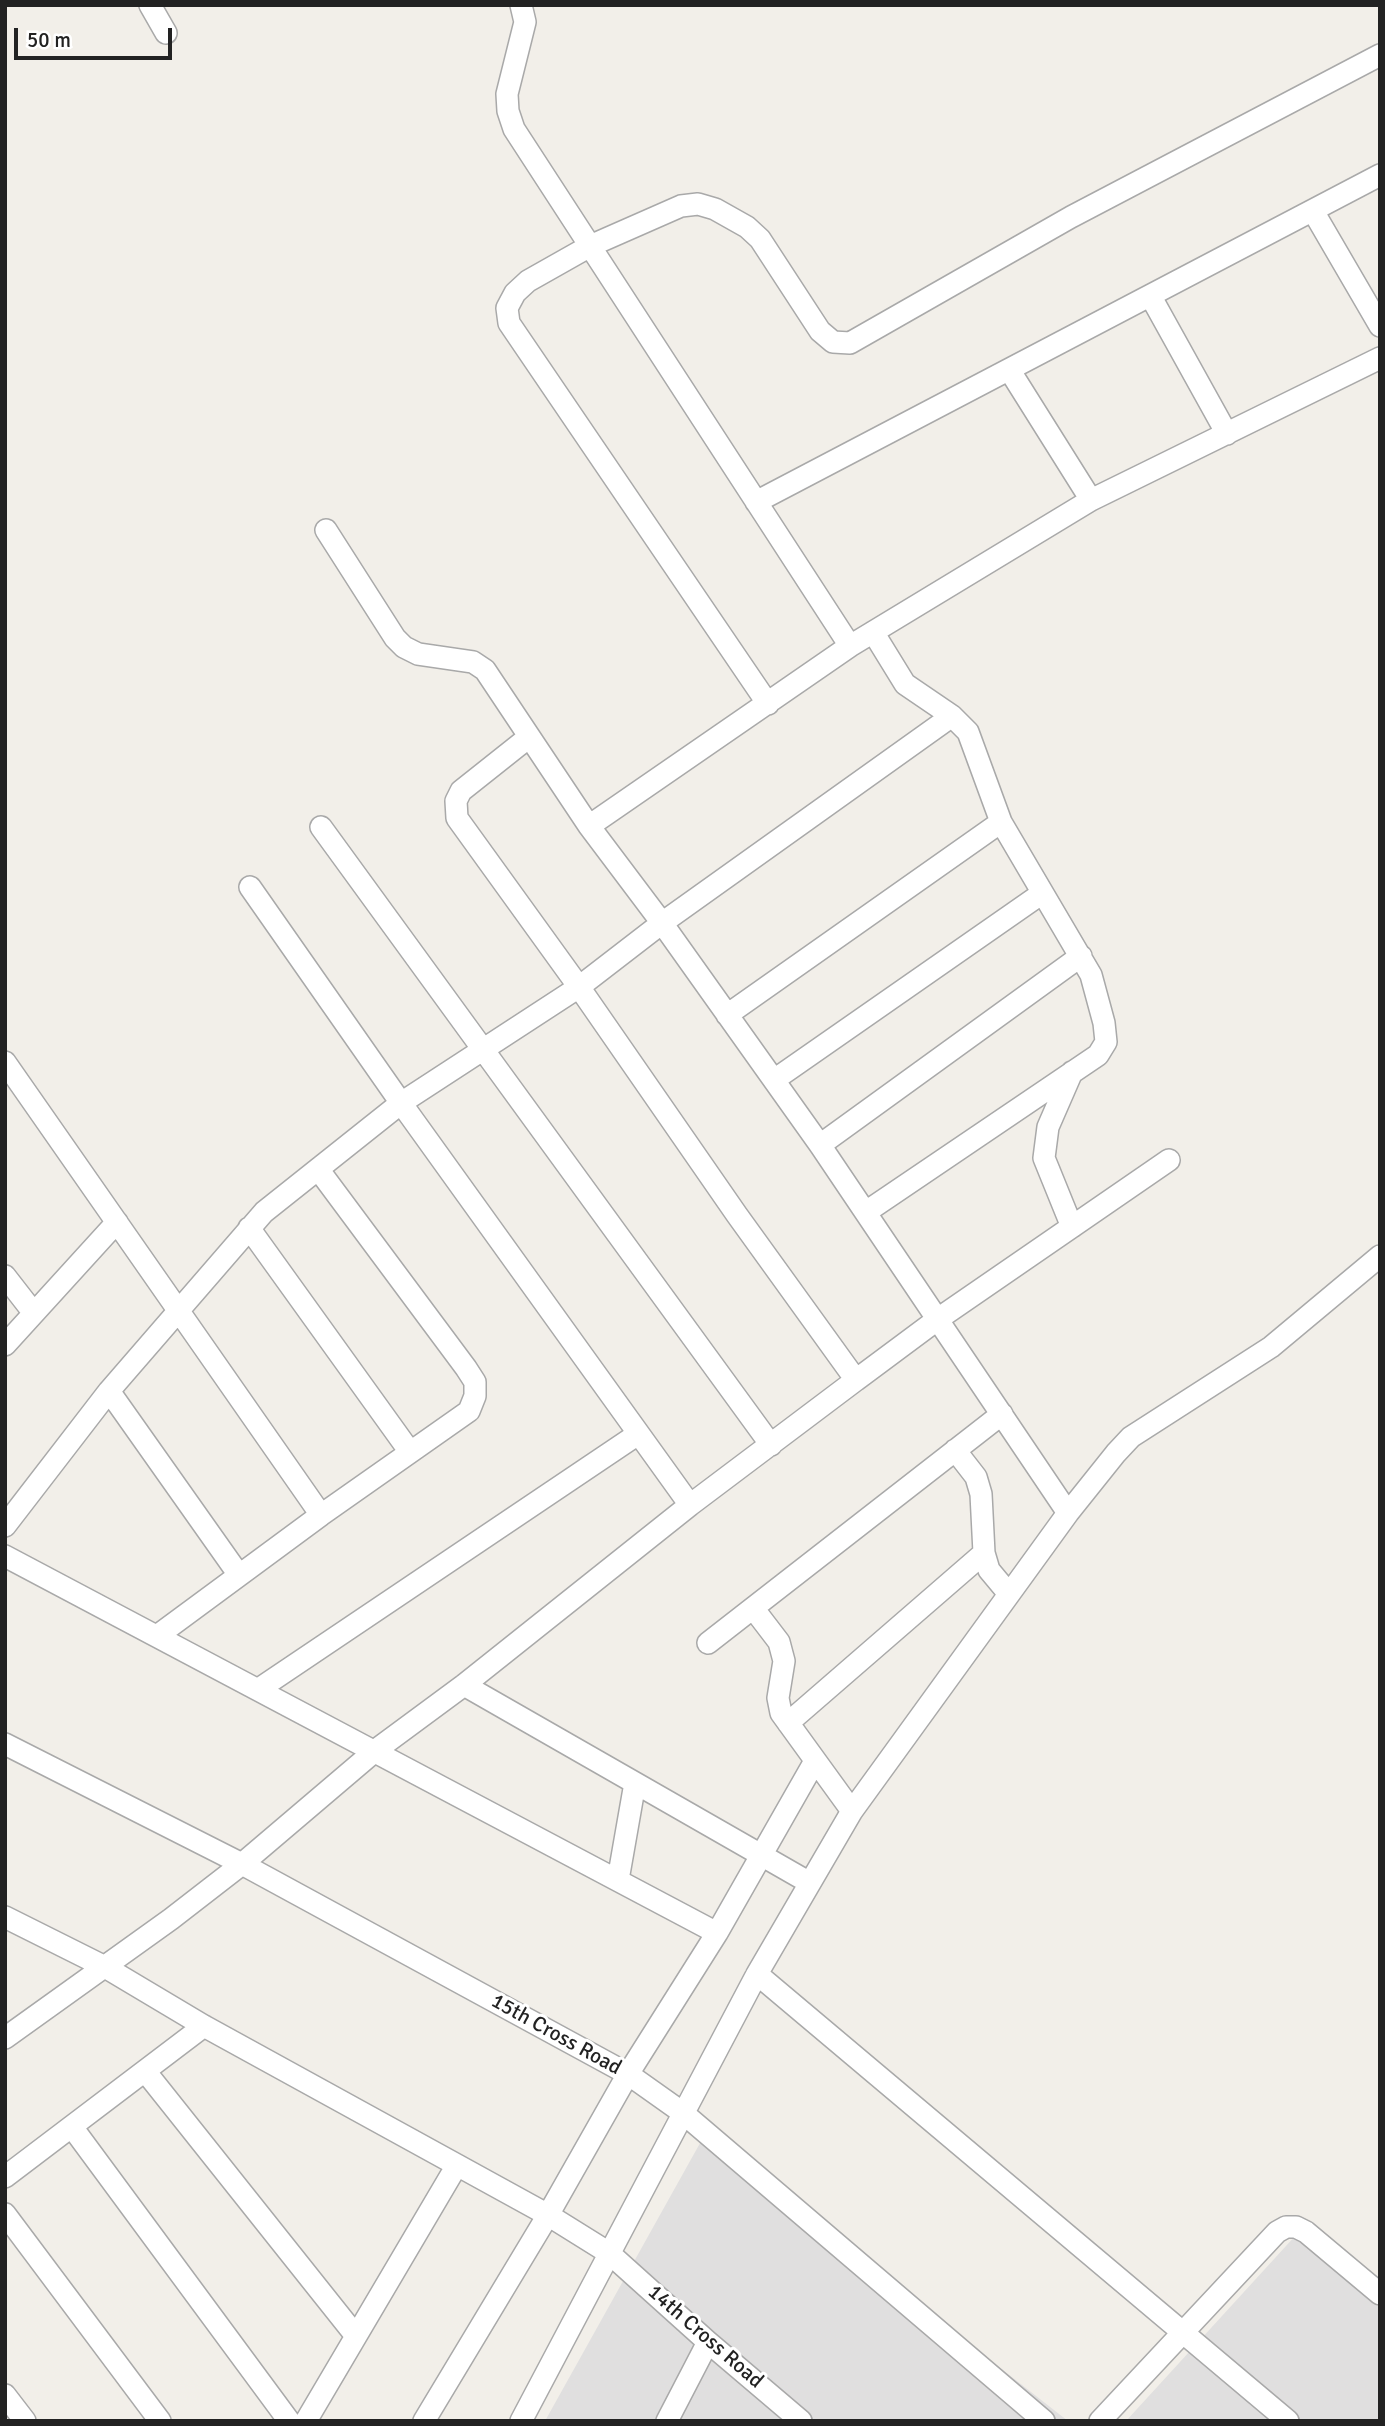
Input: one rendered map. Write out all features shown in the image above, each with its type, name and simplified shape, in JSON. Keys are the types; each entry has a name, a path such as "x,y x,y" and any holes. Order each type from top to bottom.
{"street":[{"path":"150,5 166,33"},
{"path":"521,5 526,22 507,94 508,111 514,129 850,646"},
{"path":"768,704 509,323 507,308 515,293 528,281 590,246 681,206 698,204 715,209 747,227 760,239 820,331 833,342 850,343 1071,217 1380,55"},
{"path":"756,502 1380,175"},
{"path":"1313,211 1380,326"},
{"path":"1151,296 1227,434"},
{"path":"589,826 850,646 1091,500 1380,358"},
{"path":"1010,371 1091,500"},
{"path":"326,530 395,638 404,647 418,654 473,662 485,670 589,826 662,923 820,1145 1068,1513"},
{"path":"866,1212 1098,1055 1106,1042 1094,987 1081,956 1041,894 1001,822 968,732 952,716 905,684 873,632"},
{"path":"5,1526 109,1391 264,1212 401,1103 579,988 662,923 952,716"},
{"path":"529,737 461,791 456,801 457,818 856,1380"},
{"path":"727,1015 1001,822"},
{"path":"321,827 771,1445"},
{"path":"250,887 401,1103 690,1505"},
{"path":"774,1080 1041,894"},
{"path":"820,1145 1081,956"},
{"path":"5,1062 321,1515"},
{"path":"1072,1072 1048,1127 1044,1157 1072,1227"},
{"path":"5,2038 242,1864 376,1750 464,1685 690,1505 938,1319 1169,1160"},
{"path":"157,1636 321,1515 469,1411 475,1396 475,1382 318,1169"},
{"path":"5,1345 117,1222"},
{"path":"249,1228 410,1452"},
{"path":"520,2421 757,1974 852,1811 1068,1513 1131,1437 1271,1347 1380,1256"},
{"path":"5,1276 33,1312"},
{"path":"109,1391 239,1575"},
{"path":"708,1643 1002,1414"},
{"path":"259,1689 638,1434"},
{"path":"955,1450 976,1477 981,1494 984,1553 989,1570 1009,1594"},
{"path":"788,1723 984,1553"},
{"path":"5,1556 376,1750 717,1933"},
{"path":"753,1608 779,1642 784,1661 778,1698 781,1713 852,1811"},
{"path":"464,1685 810,1882"},
{"name":"15th Cross Road","path":"5,1744 242,1864 628,2074 683,2113 1044,2421"},
{"path":"424,2421 548,2215 628,2074 717,1933 815,1761"},
{"path":"618,1880 635,1783"},
{"name":"14th Cross Road","path":"5,1917 105,1967 204,2026 548,2215 609,2253 801,2421"},
{"path":"757,1974 1288,2421"},
{"path":"5,2177 204,2026"},
{"path":"145,2071 356,2336"},
{"path":"72,2127 289,2421"},
{"path":"306,2421 457,2165"},
{"path":"5,2214 160,2421"},
{"path":"1100,2421 1277,2232 1286,2227 1296,2227 1306,2232 1380,2294"},
{"path":"667,2421 708,2342"},
{"path":"5,2395 25,2421"}],"shaded area":[{"path":"704,2136 1068,2421 545,2421"},
{"path":"1307,2223 1380,2291 1380,2421 1126,2421"}]}
